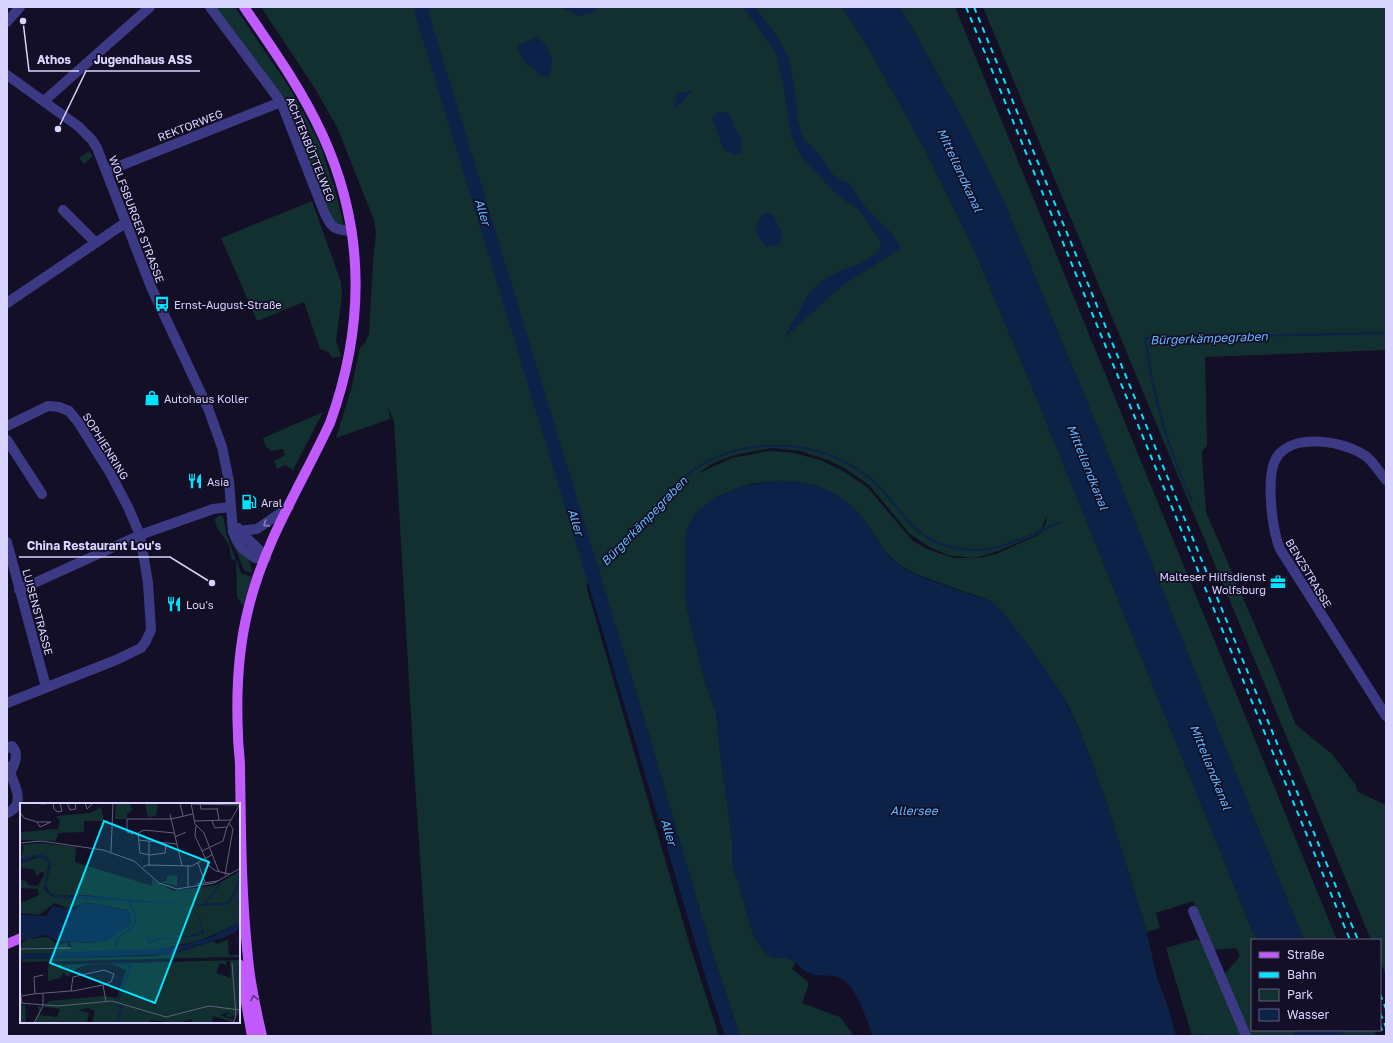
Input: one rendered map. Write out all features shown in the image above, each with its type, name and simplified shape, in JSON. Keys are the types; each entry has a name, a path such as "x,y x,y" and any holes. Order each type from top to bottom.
{"main road":[{"path":"244,7 284,66 301,94 323,136 342,187 352,231 356,262 356,305 353,335 344,381 330,423 289,507 258,578 249,606 240,652 238,673 240,880 252,988 262,1036"},
{"path":"234,803 234,766 238,736"},
{"path":"7,944 20,938"},
{"path":"240,970 252,1036"}],"street":[{"path":"7,22 20,7"},
{"path":"44,101 150,7"},
{"name":"ACHTENBÜTTELWEG","path":"210,7 281,102 330,224 338,230 352,231"},
{"name":"WOLFSBURGER STRASSE","path":"7,75 85,132 97,148 107,170 150,287 212,418 226,464 229,481 233,532 242,548 255,558 266,558"},
{"name":"REKTORWEG","path":"107,170 281,102"},
{"path":"63,210 96,243"},
{"path":"7,303 126,223"},
{"name":"SOPHIENRING","path":"7,426 48,406 59,407 69,411 78,422 109,471 128,507 140,535 148,583 151,630 146,642 141,648 116,660 7,703"},
{"path":"7,440 42,494"},
{"name":"BENZSTRASSE","path":"1386,480 1366,456 1343,445 1328,443 1299,443 1281,451 1272,468 1271,478 1273,526 1276,540 1280,549 1386,716"},
{"path":"19,590 140,535 213,508 230,507"},
{"path":"239,531 257,529 289,507"},
{"name":"WOLFSBURGER STRASSE","path":"232,520 239,531 260,550 266,558"},
{"name":"LUISENSTRASSE","path":"7,542 46,687"},
{"path":"7,748 12,746 16,752 16,760 8,770 18,793 18,802 12,811 7,813"},
{"path":"1193,911 1246,1036"}],"green space":[{"path":"214,7 235,7 291,90 320,144 337,197 344,227 338,227 332,220 284,100"},
{"path":"261,7 842,7 869,49 926,151 973,247 1035,394 1256,939 1251,939 1251,1031 1294,1031 1296,1036 1205,1036 1204,1034 1192,1036 1166,948 1197,939 1212,949 1193,901 1156,913 1160,928 1147,932 1108,807 1084,741 1068,705 1057,687 1004,614 988,600 918,575 898,564 884,550 870,528 855,510 837,495 814,485 793,481 783,481 755,483 742,486 717,497 696,513 686,532 686,601 704,678 716,713 732,842 732,862 754,936 756,940 776,958 788,958 796,962 792,969 809,984 802,1003 840,1017 854,1036 740,1036 712,952 640,705 599,573 586,585 690,946 719,1036 432,1036 414,768 394,421 388,407 390,419 336,438 352,386 360,348 365,343 369,334 376,232 374,220 337,127 314,87","holes":["773,448 800,451 828,460 846,469 869,485 910,534 928,546 948,555 975,558 954,558 927,549 913,541 867,487 843,471 820,460 790,452 769,451 732,458 699,473 715,462 744,453","1046,517 1047,521 1040,534 996,554 975,558 998,551 1040,533","1236,948 1240,956 1224,975 1213,950"]},
{"path":"899,7 955,7 1337,939 1304,939 1228,755 1096,424 1004,202 970,133"},
{"path":"983,7 1386,7 1386,350 1205,357 1207,446 1202,451 1206,512 1275,672 1296,725 1332,754 1355,784 1358,792 1386,805 1386,975 1381,963 1381,939 1371,939"},
{"path":"89,151 93,156 84,164 79,158"},
{"path":"312,201 341,282 342,295 336,341 341,356 333,358 328,352 320,349 304,302 257,321 221,238"},
{"path":"323,412 293,470 285,465 277,469 274,461 285,455 283,449 271,451 266,447 263,438"},
{"path":"219,516 223,516 227,536 241,573 252,577 243,606 237,597 236,560 231,559 229,546 215,523 215,519"},
{"path":"227,522 229,522 250,562 252,573 244,570 229,534"},
{"path":"1341,1031 1374,1031 1376,1036 1343,1036"}],"water":[{"name":"Aller","path":"413,7 427,7 640,705 712,952 740,1036 725,1036 707,982 574,536"},
{"path":"560,7 597,7 595,12 580,16"},
{"path":"743,7 755,7 779,39 789,60 796,97 798,121 803,138 818,153 836,178 850,184 863,204 877,220 892,233 901,248 843,285 784,338 809,293 822,281 844,269 859,264 879,252 881,242 860,211 836,194 801,156 792,138 783,82 776,53"},
{"name":"Mittellandkanal","path":"842,7 899,7 970,133 1004,202 1096,424 1228,755 1304,939 1256,939 1035,394 973,247 926,151 869,49"},
{"path":"538,37 546,46 551,55 552,65 549,76 540,75 525,63 517,48 517,45"},
{"path":"693,91 674,110 677,93"},
{"path":"725,112 731,116 733,126 742,138 741,153 734,154 724,150 712,118 717,113"},
{"path":"772,213 783,236 780,244 766,247 755,230 762,214"},
{"name":"Allersee","path":"774,481 789,481 816,486 829,491 840,498 861,516 883,549 893,560 907,570 922,577 988,600 1004,614 1035,654 1064,698 1084,741 1108,807 1147,932 1157,978 1168,1007 1176,1036 873,1036 858,1000 846,982 835,976 814,975 804,970 792,960 769,956 760,946 754,936 732,862 732,842 716,713 704,678 686,601 685,545 686,532 692,519 696,513 709,502 742,486"},
{"path":"1294,1031 1341,1031 1343,1036 1296,1036"}],"waterway":[{"name":"Bürgerkämpegraben","path":"1192,501 1174,458 1163,424 1152,381 1145,338 1386,333"},
{"name":"Bürgerkämpegraben","path":"598,570 652,513 675,486 691,472 720,456 736,450 753,447 787,446 804,448 824,453 843,461 869,477 923,535 948,546 966,550 996,547 1019,540 1061,522"}],"railway":[{"path":"966,7 1350,939"},
{"path":"974,7 1358,939"},
{"path":"1381,996 1386,1009"},
{"path":"1381,1015 1386,1027"},
{"path":"1381,1028 1384,1036"}],"place":[{"name":"Athos","path":"23,21"},
{"name":"Jugendhaus ASS","path":"58,129"},
{"name":"Ernst-August-Straße","path":"162,304"},
{"name":"Autohaus Koller","path":"152,398"},
{"name":"Asia","path":"195,481"},
{"name":"Aral","path":"249,502"},
{"name":"Malteser Hilfsdienst Wolfsburg","path":"1278,582"},
{"name":"China Restaurant Lou's","path":"212,583"},
{"name":"Lou's","path":"174,604"}]}
